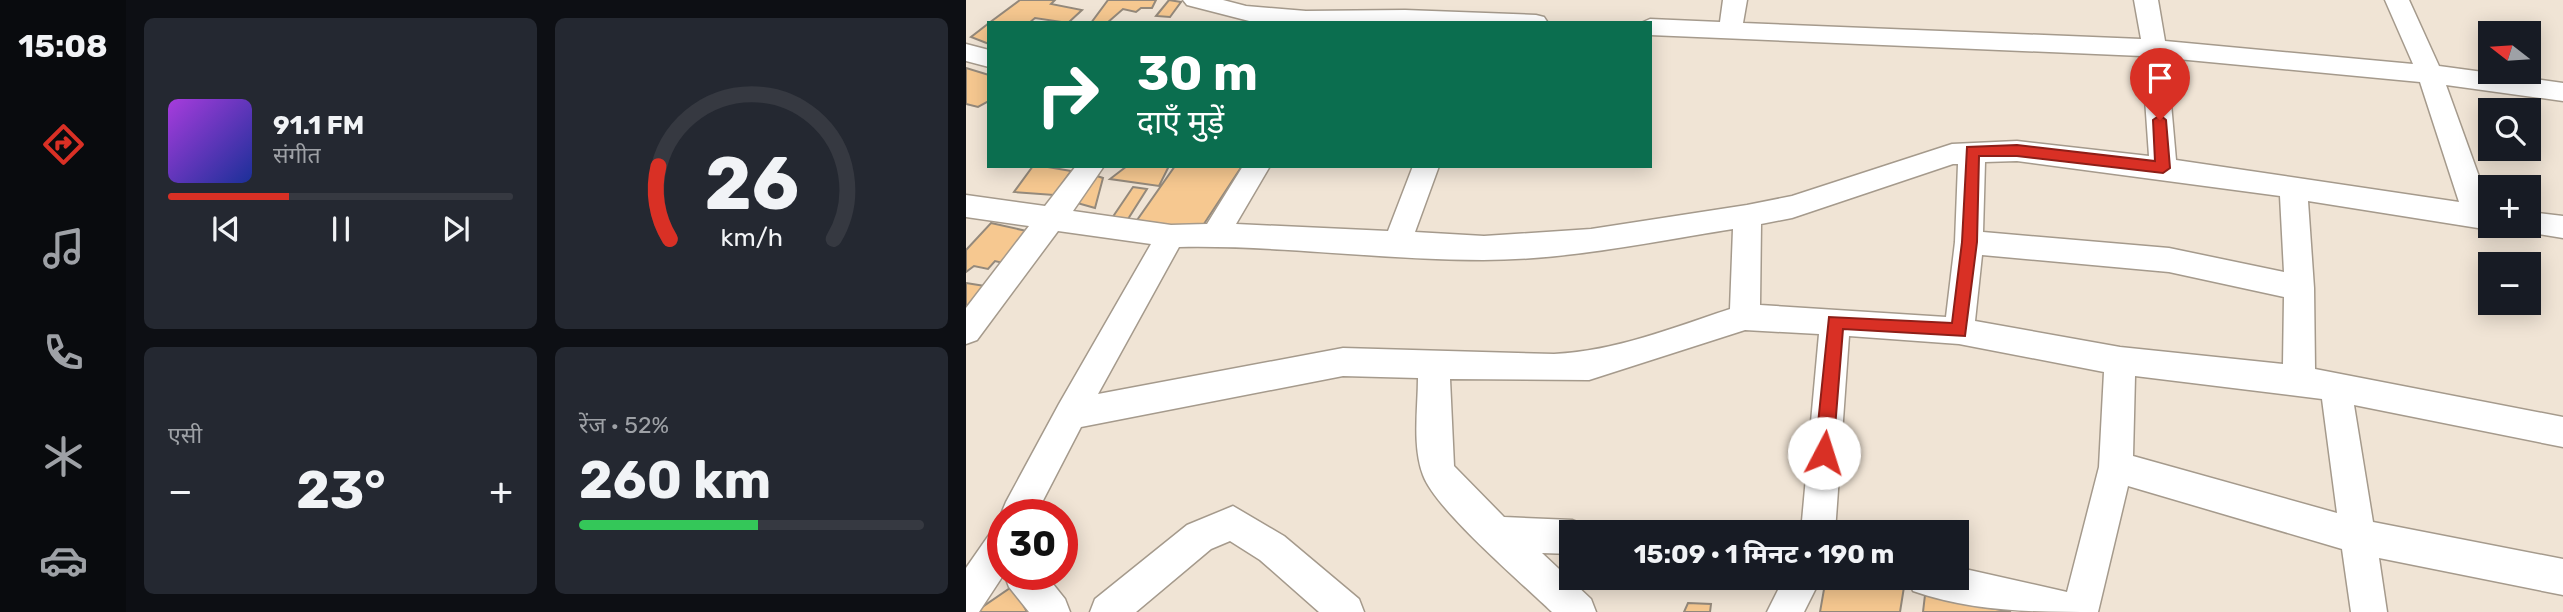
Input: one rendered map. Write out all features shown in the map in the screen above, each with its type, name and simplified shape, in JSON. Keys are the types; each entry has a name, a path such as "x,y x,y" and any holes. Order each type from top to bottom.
{"street":[{"path":"1195,0 1246,14 1312,10 1341,21"},
{"path":"1730,30 1735,0"},
{"path":"2146,0 2154,48 2163,168"},
{"path":"2397,0 2430,74 2478,202"},
{"path":"1359,21 1405,18 1462,21"},
{"path":"1652,27 2154,48 2430,74 2563,92"},
{"path":"966,52 987,58"},
{"path":"966,206 1048,221 1171,236 1216,235 1484,248 1591,240 1747,216 1792,207 1952,154 2017,150 2163,168 2478,217"},
{"path":"1959,331 1969,242 1972,151"},
{"path":"966,331 1089,168"},
{"path":"1216,235 1256,168"},
{"path":"1396,244 1425,168"},
{"path":"2293,188 2299,288 2299,380"},
{"path":"1745,317 1747,216"},
{"path":"2541,224 2563,227"},
{"path":"1026,499 1070,414 1171,236"},
{"path":"1969,242 2169,260 2299,288"},
{"path":"1070,414 1343,362 1554,368 1589,366 1745,317 1959,331 2120,361 2299,380 2563,432"},
{"path":"1819,520 1835,322"},
{"path":"2080,612 2116,467 2120,361"},
{"path":"1434,363 1434,440 1438,472 1453,492 1578,612"},
{"path":"2336,389 2369,612"},
{"path":"2116,467 2357,536 2563,577"},
{"path":"1108,612 1199,537 1233,523 1272,548 1346,612"},
{"path":"1498,534 1559,536"},
{"path":"966,600 987,576"},
{"path":"1969,588 2074,612"},
{"path":"1035,590 1052,612"},
{"path":"1785,612 1797,590"}],"building":[{"path":"1020,0 1055,0 1051,4 1082,10 1070,21 1035,18 1031,21 992,21"},
{"path":"1108,0 1156,0 1152,8 1141,8 1136,12 1123,9 1109,21 1092,21"},
{"path":"1169,0 1181,2 1170,17 1156,16"},
{"path":"987,25 987,43 971,37"},
{"path":"966,68 987,74 987,102 978,107 966,104"},
{"path":"1032,168 1071,171 1054,195 1014,192"},
{"path":"1124,168 1168,168 1159,186 1110,179"},
{"path":"1174,168 1241,168 1198,233 1135,223"},
{"path":"1094,175 1103,178 1095,208 1070,201"},
{"path":"1133,187 1147,189 1128,219 1110,221"},
{"path":"991,223 1031,232 1003,263 995,261 988,269 974,266 966,272 966,250"},
{"path":"966,283 991,287 966,318"},
{"path":"1007,590 1015,590 1027,612 975,612"},
{"path":"1824,590 1904,590 1900,612 1820,612"},
{"path":"1925,595 2011,612 1923,612"},
{"path":"1688,603 1711,604 1710,612 1684,612"}],"route":[{"path":"1824,453 1835,322 1959,331 1969,242 1972,151 2017,150 2163,168 2160,120"}]}
